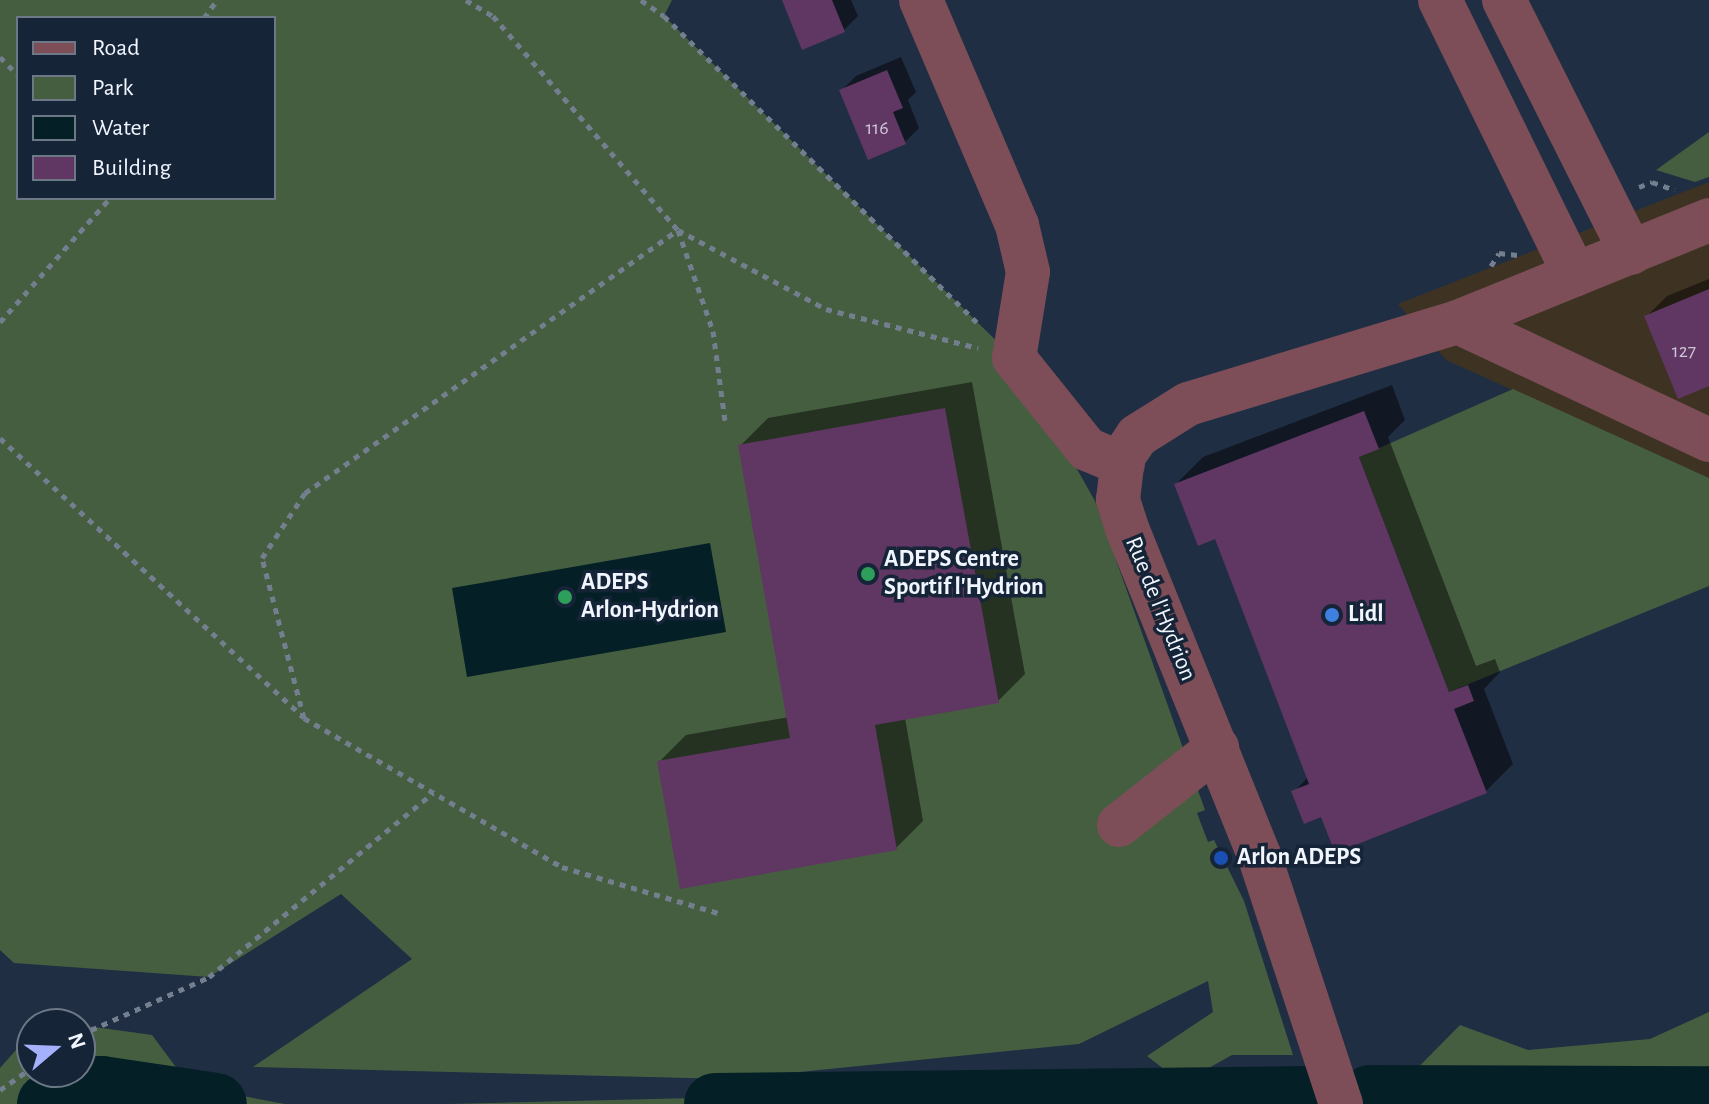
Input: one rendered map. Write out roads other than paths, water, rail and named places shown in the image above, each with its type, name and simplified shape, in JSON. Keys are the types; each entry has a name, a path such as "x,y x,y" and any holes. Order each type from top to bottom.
{"street":[{"path":"921,0 1017,225 1028,272 1014,358 1087,449 1123,464"},
{"path":"1440,0 1575,275"},
{"path":"1504,0 1631,253"},
{"name":"Rue de l'Hydrion","path":"1341,1104 1313,1008 1217,748 1128,531 1118,500 1123,464 1137,436 1188,404 1458,322 1709,220"},
{"path":"1458,322 1709,440"},
{"path":"1119,825 1217,748"}],"water":[{"path":"710,543 726,632 467,677 452,588"}],"waterway":[{"path":"48,1104 101,1087 216,1104"},
{"path":"1370,1096 1709,1097"},
{"path":"715,1104 1307,1097"}],"place":[{"name":"ADEPS Centre Sportif l'Hydrion","path":"868,574"},
{"name":"ADEPS Arlon-Hydrion","path":"565,597"},
{"name":"Lidl","path":"1332,615"},
{"name":"Arlon ADEPS","path":"1221,858"}]}
